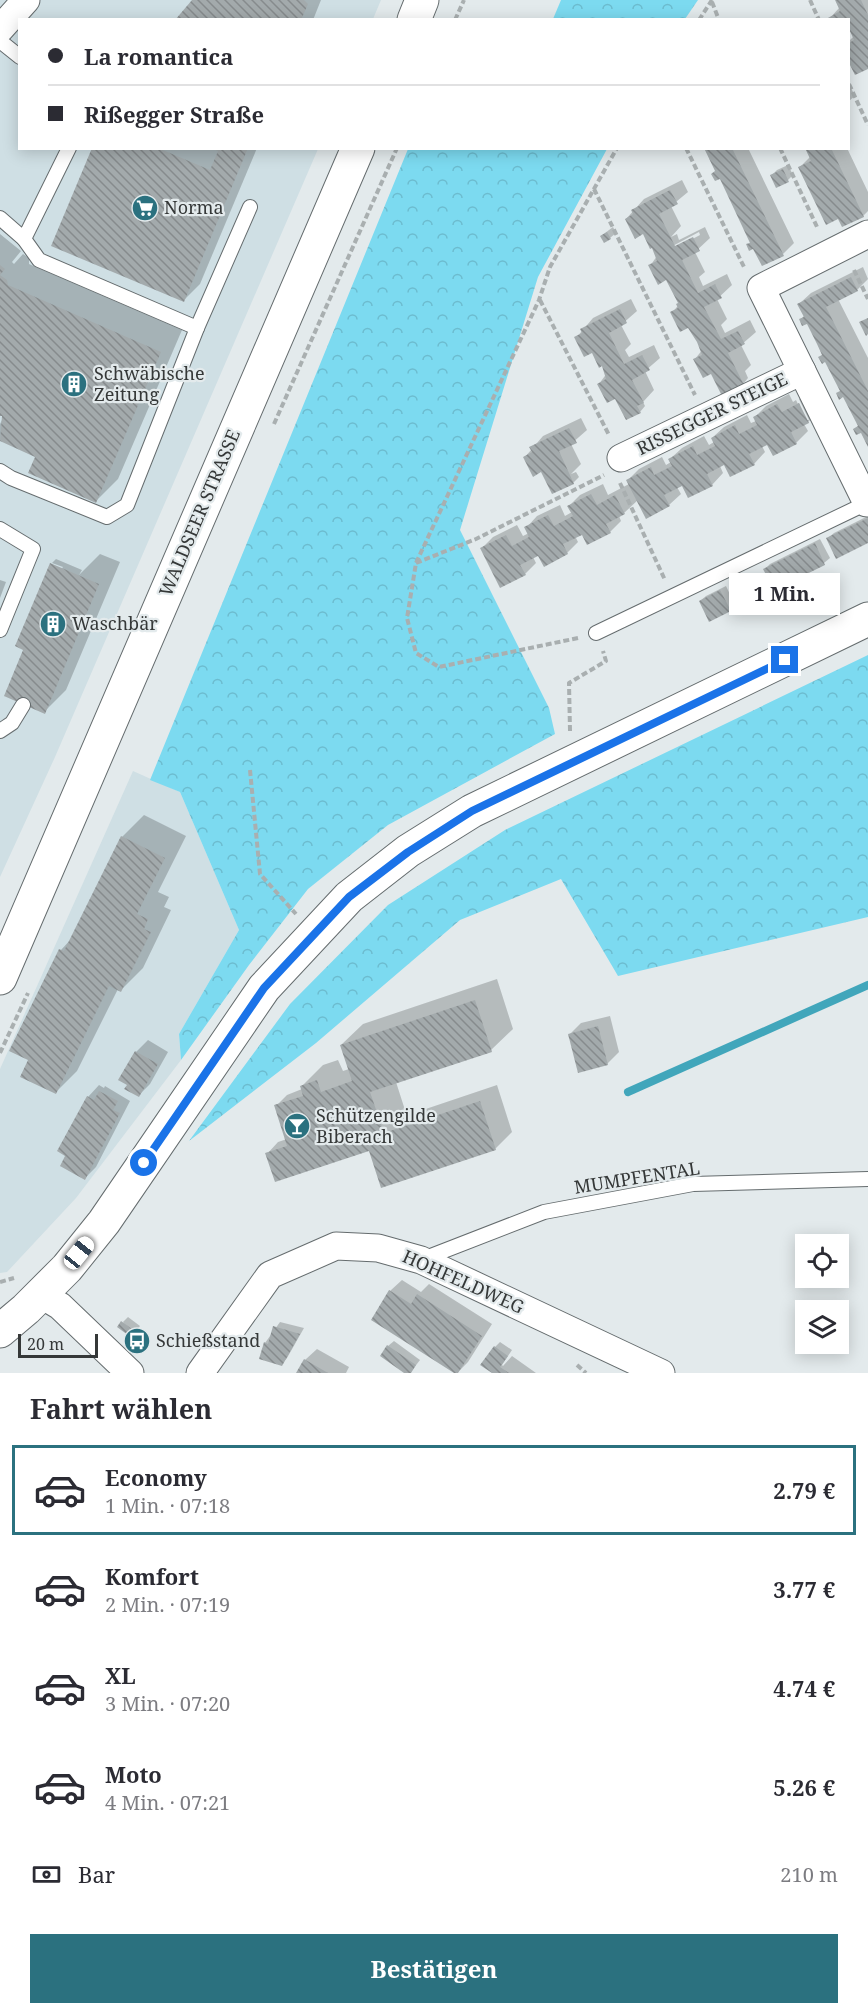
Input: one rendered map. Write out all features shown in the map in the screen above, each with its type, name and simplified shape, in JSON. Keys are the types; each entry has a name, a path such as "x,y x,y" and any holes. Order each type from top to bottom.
{"street":[{"path":"0,30 26,0"},
{"path":"415,18 422,0"},
{"name":"WALDSEER STRASSE","path":"0,978 357,150"},
{"path":"761,288 868,234"},
{"name":"RISSEGGER STEIGE","path":"761,288 867,503"},
{"name":"RISSEGGER STEIGE","path":"617,464 706,417 802,371"},
{"path":"0,1331 20,1298 67,1268 104,1222 264,988 349,897 408,852 472,811 868,619"},
{"name":"HOHFELDWEG","path":"200,1373 270,1275 336,1246 378,1248 421,1260 661,1373"},
{"path":"20,1298 60,1306 130,1373"}],"lane":[{"path":"0,41 18,55"},
{"path":"24,239 68,150"},
{"path":"0,471 11,478 107,517 127,505 197,328 250,207"},
{"path":"0,218 24,239 39,260 197,328"},
{"path":"596,633 867,503"},
{"path":"0,530 33,549 0,630"},
{"path":"0,731 12,723 23,705"},
{"name":"MUMPFENTAL","path":"421,1260 544,1212 693,1184 868,1179"}],"path":[{"path":"456,18 464,0"},
{"path":"700,18 712,0"},
{"path":"712,0 718,18"},
{"path":"810,0 818,18"},
{"path":"850,86 868,125"},
{"path":"270,434 397,150"},
{"path":"596,633 554,644 493,654 439,667 416,653 407,618 416,563 539,300 550,267 616,150"},
{"path":"687,150 750,280 761,288"},
{"path":"781,150 830,253"},
{"path":"593,188 706,417"},
{"path":"539,300 617,464 672,597"},
{"path":"416,563 476,539 617,464"},
{"path":"570,741 568,683 606,662"},
{"path":"250,770 260,874 298,917"},
{"path":"0,1053 32,984"},
{"path":"0,1282 20,1298"}],"shaded area":[{"path":"0,0 381,0 373,18 18,18 18,150 318,150 55,757 0,877"},
{"path":"133,771 180,792 239,930 179,1034 181,1060 76,1198 7,1272 0,1273 0,1069"}],"green space":[{"path":"561,0 698,0 686,18 553,18"},
{"path":"408,150 606,150 538,277 460,530 549,708 555,734 388,825 308,889 249,965 181,1060 179,1034 239,930 180,792 150,780"},
{"path":"868,655 868,917 618,976 561,879 460,920 316,1043 189,1141 290,1004 388,905 505,830"}],"building":[{"path":"192,0 304,0 308,4 302,18 177,18"},
{"path":"835,0 861,0 868,15 868,69 855,75 850,65 850,42 854,40 850,31 850,18 828,18 840,11"},
{"name":"Norma","path":"91,150 163,150 210,170 218,151 216,150 247,150 184,302 51,246"},
{"path":"705,150 733,150 784,256 762,266 753,249 749,251 746,244 750,243 720,179 715,181 711,174 715,171"},
{"path":"806,150 832,150 864,217 842,227 838,219 826,225 798,167 811,161"},
{"path":"783,169 789,182 776,188 770,175"},
{"path":"670,190 678,204 659,214 675,246 693,237 700,251 682,260 698,293 715,284 722,298 704,307 721,339 738,331 745,344 728,353 744,385 722,396 711,374 703,378 693,359 702,355 697,342 688,328 680,332 670,312 678,308 676,304 678,303 666,280 658,285 648,265 657,261 652,248 650,249 643,234 635,239 625,219 633,214 631,210"},
{"path":"607,232 611,239 604,243 600,236"},
{"path":"0,265 5,269 0,275"},
{"name":"Schwäbische Zeitung","path":"0,275 7,280 8,285 161,352 96,503 28,473 35,457 0,441 2,416 0,416"},
{"path":"851,277 858,291 826,307 868,391 868,447 861,433 856,435 853,429 858,426 843,397 839,400 836,393 840,391 825,362 822,364 818,357 822,355 807,324 802,326 799,319 804,317 797,304"},
{"path":"620,309 627,323 609,333 624,364 642,355 650,370 632,380 644,403 637,406 641,413 626,420 615,399 607,403 597,384 606,379 602,366 599,368 592,353 584,357 574,337 582,333 580,329"},
{"path":"868,318 868,334 866,336 859,322"},
{"path":"799,403 809,423 791,432 797,444 773,456 767,445 749,454 755,465 730,477 724,465 707,474 713,486 688,498 682,486 664,495 670,506 646,519 626,480 651,467 654,475 672,466 668,459 693,446 697,455 715,446 711,438 735,425 739,434 757,425 753,417 777,404 782,412"},
{"path":"569,428 577,443 559,451 574,484 552,494 541,472 533,477 523,457 532,452 529,447"},
{"path":"591,494 597,505 615,495 625,514 606,524 611,533 587,545 582,535 563,544 568,554 544,567 538,556 520,565 526,575 500,588 480,548 506,535 512,546 529,537 524,527 548,515 554,526 573,516 567,506"},
{"path":"868,518 868,543 836,559 826,538"},
{"path":"815,543 825,565 774,590 763,569"},
{"name":"Waschbär","path":"50,563 99,584 45,714 4,696 23,650 15,646"},
{"path":"720,590 731,611 709,622 699,601"},
{"path":"121,836 165,858 137,914 148,919 144,929 151,932 121,992 109,986 56,1094 20,1077 28,1060 9,1051 59,949 64,951"},
{"path":"475,1000 492,1052 370,1092 384,1133 480,1101 496,1150 381,1188 369,1151 275,1182 265,1153 287,1146 274,1105 303,1096 300,1086 317,1080 321,1092 352,1081 340,1045"},
{"path":"598,1026 608,1065 578,1073 568,1034"},
{"path":"135,1051 158,1064 139,1097 124,1089 127,1085 118,1080"},
{"path":"99,1091 118,1101 113,1110 120,1113 85,1180 60,1166 65,1156 57,1151 87,1096 94,1100"},
{"path":"389,1290 411,1304 417,1294 482,1336 458,1373 454,1373 371,1320"},
{"path":"121,1321 136,1332 132,1338 117,1327"},
{"path":"273,1326 300,1334 282,1366 259,1359 264,1342 268,1344"},
{"path":"387,1345 416,1365 411,1373 404,1373 380,1356"},
{"path":"494,1346 508,1356 500,1367 509,1373 492,1373 480,1365"},
{"path":"304,1359 328,1373 296,1373"}],"waterway":[{"path":"628,1092 868,985"}],"place":[{"name":"Norma","path":"145,208"},
{"name":"Schwäbische Zeitung","path":"74,384"},
{"name":"Waschbär","path":"53,624"},
{"name":"Schützengilde Biberach","path":"297,1126"},
{"name":"Schießstand","path":"137,1341"}],"route":[{"path":"144,1163 264,988 349,897 408,852 472,811 785,660"}]}
